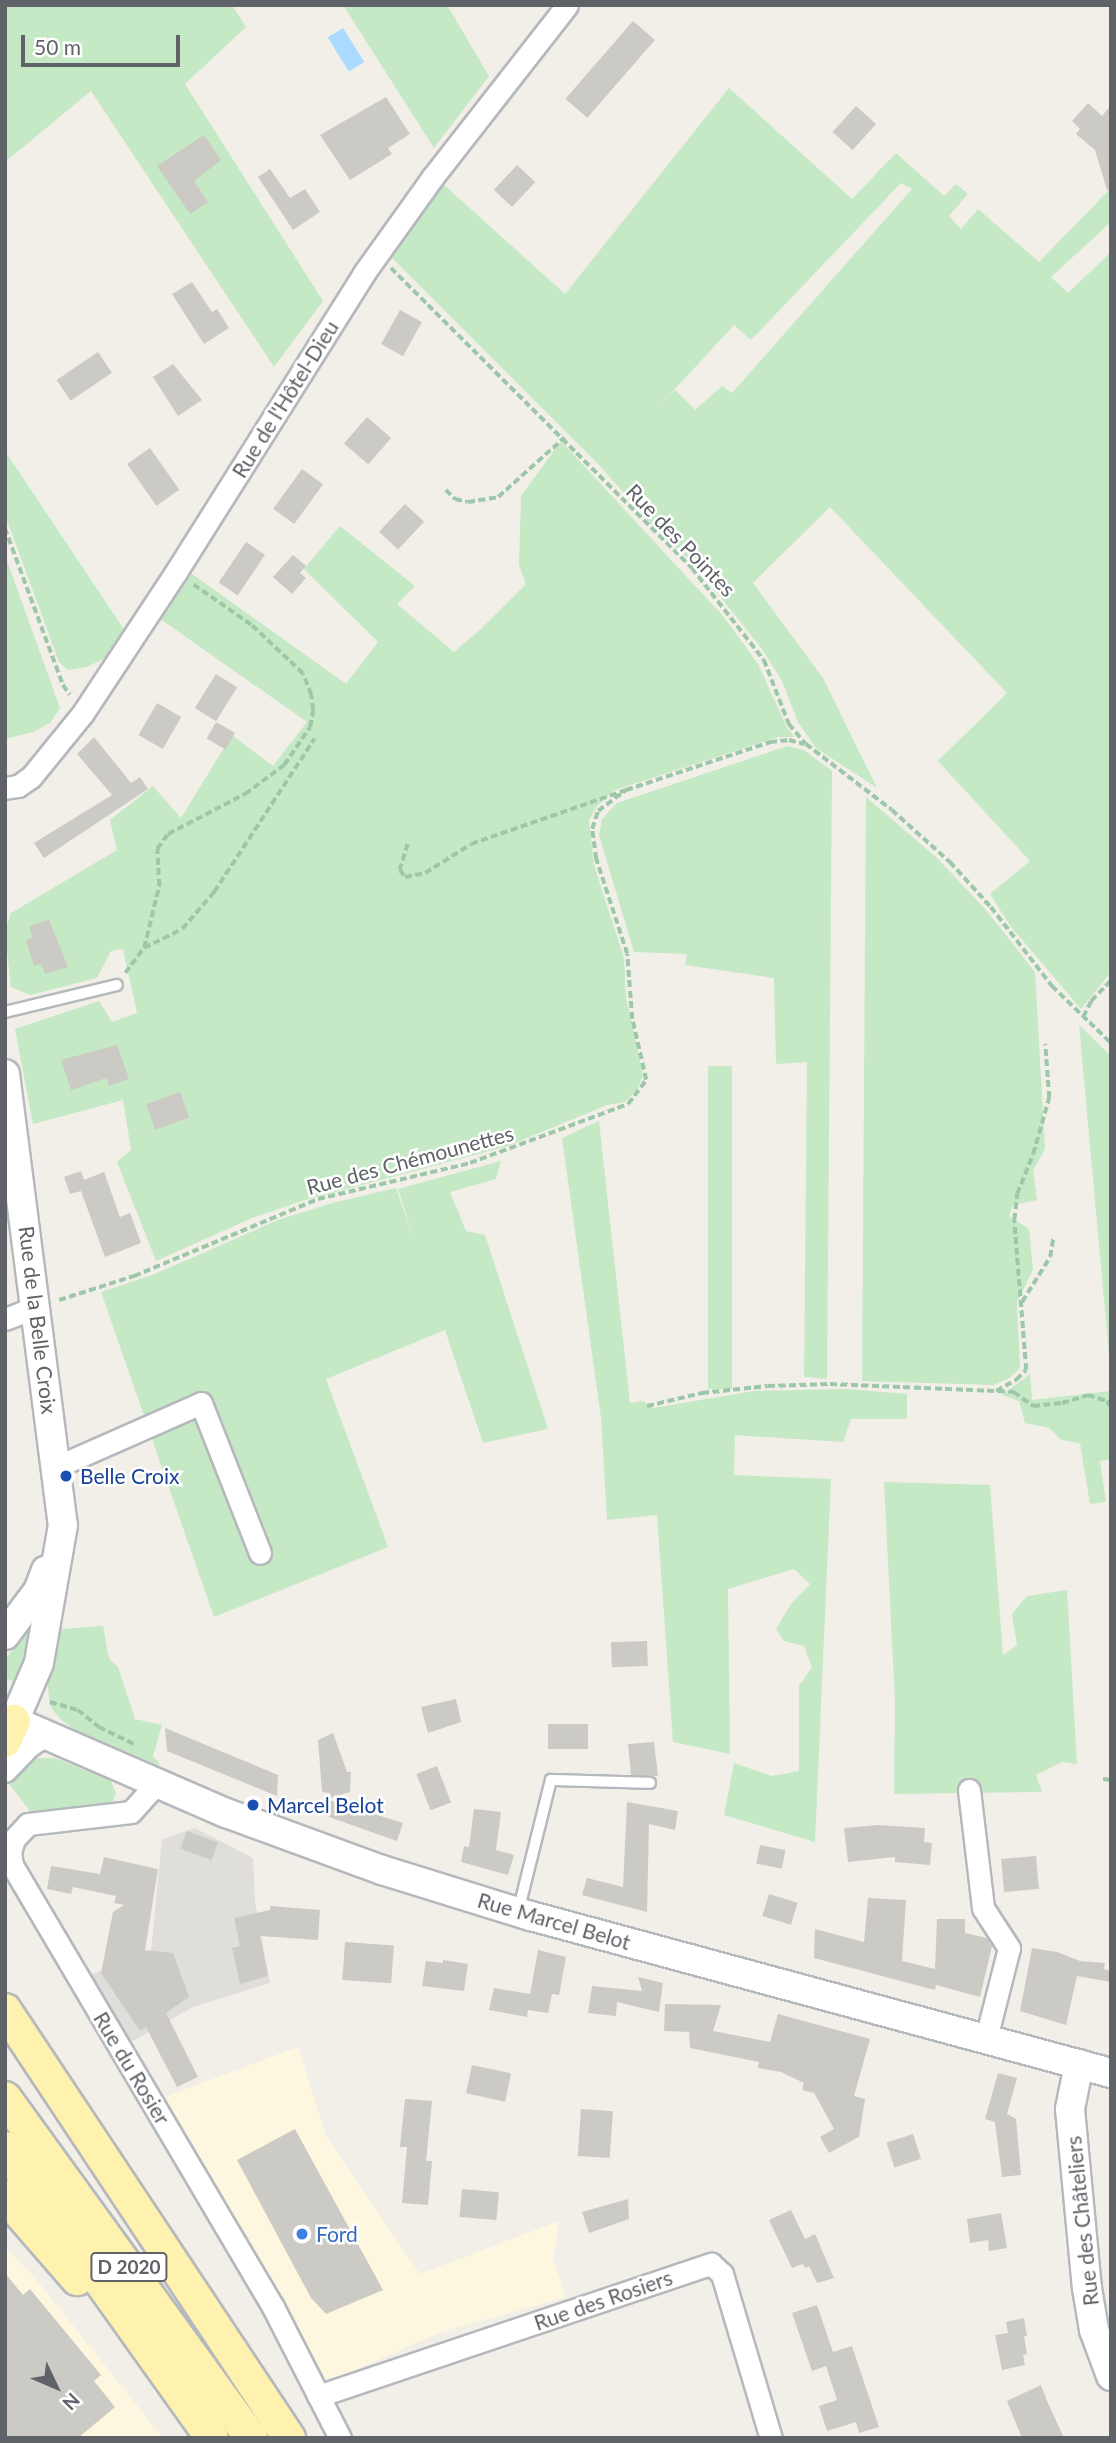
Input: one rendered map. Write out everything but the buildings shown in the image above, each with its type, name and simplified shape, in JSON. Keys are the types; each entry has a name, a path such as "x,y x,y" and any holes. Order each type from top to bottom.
{"main road":[{"name":"Rue de la Belle Croix","path":"5,1074 63,1525 39,1662 8,1726"},
{"name":"Rue de la Belle Croix","path":"5,1635 38,1591 63,1525"},
{"name":"Rue Marcel Belot","path":"8,1726 46,1735 226,1813 382,1870 518,1912 1111,2073"},
{"path":"5,2010 289,2438"},
{"path":"5,2042 92,2152 174,2264"},
{"name":"Rue des Châteliers","path":"1079,2064 1070,2109 1087,2288 1094,2330 1111,2376"},
{"name":"D 2020","path":"5,2098 251,2438"},
{"name":"D 2020","path":"5,2148 210,2435"},
{"path":"5,2196 210,2435"}],"street":[{"name":"Rue de l'Hôtel-Dieu","path":"5,788 18,786 37,771 83,713 176,572 377,254 432,178 567,5"},
{"path":"5,1319 36,1307"},
{"path":"56,1467 201,1403 260,1553"},
{"path":"5,1771 29,1746 46,1735"},
{"name":"Rue du Rosier","path":"157,1783 131,1812 29,1824 14,1839 10,1852 12,1865 273,2307 340,2438"},
{"path":"969,1790 983,1908 1009,1948 986,2038"},
{"name":"Rue des Rosiers","path":"318,2396 711,2264 722,2273 771,2438"}],"lane":[{"path":"5,1012 117,985"},
{"path":"518,1912 551,1780 650,1783"}],"path":[{"name":"Rue des Pointes","path":"377,254 565,438 603,482 692,568 764,660 789,724 806,744 892,810 950,862 991,907 1052,986 1111,1043"},
{"path":"446,490 455,499 468,502 498,497 565,438"},
{"path":"5,528 63,685 83,713"},
{"path":"117,985 144,948 159,886 157,849 168,834 245,793 276,772 299,746 310,727 313,710 312,695 303,674 251,625 176,572"},
{"path":"144,948 182,929 214,892 314,739"},
{"path":"408,844 400,870 405,877 425,873 471,844 770,742 789,740 806,744"},
{"name":"Rue des Chémounettes","path":"36,1307 134,1276 318,1199 470,1163 628,1104 646,1080 632,1019 627,954 597,859 592,829 598,811 626,790"},
{"path":"1083,1017 1091,1000 1111,979"},
{"path":"996,1391 1026,1370 1014,1220 1017,1194 1033,1154 1049,1098 1045,1044"},
{"path":"1021,1304 1050,1256 1053,1239"},
{"path":"647,1406 702,1393 768,1385 831,1384 1014,1392 1033,1406 1062,1403 1088,1395 1107,1401 1111,1407"},
{"path":"50,1702 79,1710 99,1727"},
{"path":"1102,1779 1111,1780"}],"shaded area":[{"path":"195,1828 253,1858 255,1902 270,1983 193,2007 131,2042 84,1977 151,1952 162,1839"},
{"path":"298,2047 326,2136 420,2274 559,2221 553,2259 566,2297 441,2332 328,2382 165,2097"},
{"path":"5,2246 31,2273 163,2438 5,2438"}],"green space":[{"path":"7,5 232,5 246,27 185,84 323,301 274,367 91,91 5,162"},
{"path":"343,5 447,5 489,76 434,148"},
{"path":"729,88 852,199 896,153 944,196 956,184 968,194 949,216 961,229 978,209 1039,262 1111,188 1111,222 1051,277 1068,293 1111,252 1111,972 1081,1009 1011,927 990,894 1030,861 938,761 1007,693 830,507 753,583 823,678 877,788 816,748 798,722 782,681 762,649 694,564 650,523 601,467 392,258 443,184 565,294","holes":["901,183 912,189 732,393 722,386 695,410 675,390 651,415 734,325 751,340"]},
{"path":"561,441 723,616 758,664 787,728 795,737 778,737 615,790 598,805 589,820 594,865 624,958 626,997 643,1075 638,1088 625,1102 607,1105 508,1146 305,1200 252,1218 156,1261 117,1162 131,1150 123,1100 33,1124 15,1029 99,1001 112,1022 137,1013 123,949 111,951 97,978 30,995 11,987 5,931 11,913 117,850 110,820 153,786 181,818 232,735 273,766 307,722 156,616 185,569 346,684 378,642 304,569 340,526 415,586 397,604 454,652 526,584 519,565 521,496"},
{"path":"5,451 125,631 107,657 87,667 68,670 59,662 5,515"},
{"path":"5,555 60,708 50,723 33,732 5,739"},
{"path":"787,746 804,750 832,771 827,1379 804,1377 807,1062 776,1064 774,978 685,965 687,954 634,952 599,835 602,819 617,803"},
{"path":"866,797 937,858 985,909 1035,972 1045,1149 1033,1170 1037,1200 1013,1205 1009,1216 1029,1229 1033,1270 1017,1302 1020,1368 1009,1378 994,1385 862,1381"},
{"path":"1079,1025 1111,1056 1111,1376"},
{"path":"708,1066 732,1066 732,1389 708,1389"},
{"path":"599,1121 630,1403 643,1401 653,1408 754,1391 847,1389 907,1394 907,1419 851,1419 843,1442 735,1435 734,1475 831,1479 815,1842 724,1815 734,1763 772,1776 799,1771 799,1686 812,1667 804,1646 784,1641 776,1629 791,1604 810,1584 794,1569 728,1589 730,1754 673,1742 657,1515 607,1520 601,1418 562,1138"},
{"path":"501,1161 496,1179 450,1192 466,1231 485,1235 548,1429 483,1443 445,1330 326,1379 388,1547 214,1617 101,1292 155,1274 278,1220 332,1203 396,1188 415,1243 398,1189"},
{"path":"1030,1374 1032,1400 1111,1391 1111,1459 1100,1461 1106,1502 1090,1504 1080,1443 1061,1440 1049,1428 1025,1423 1019,1401 1002,1395"},
{"path":"884,1482 990,1485 1003,1655 1017,1645 1012,1614 1027,1596 1067,1590 1077,1764 1062,1762 1036,1775 1042,1792 894,1794 895,1700"},
{"path":"34,1620 38,1627 17,1683 5,1678 5,1660"},
{"path":"103,1626 109,1659 118,1667 135,1719 162,1725 153,1756 160,1764 158,1765 75,1730 61,1720 50,1706 46,1666 61,1629"},
{"path":"38,1758 55,1758 111,1781 116,1794 111,1805 33,1815 7,1781 20,1767"}],"water":[{"path":"343,28 364,62 349,71 328,38"}],"place":[{"name":"Belle Croix","path":"66,1476"},
{"name":"Marcel Belot","path":"253,1805"},
{"name":"Ford","path":"302,2234"}]}
